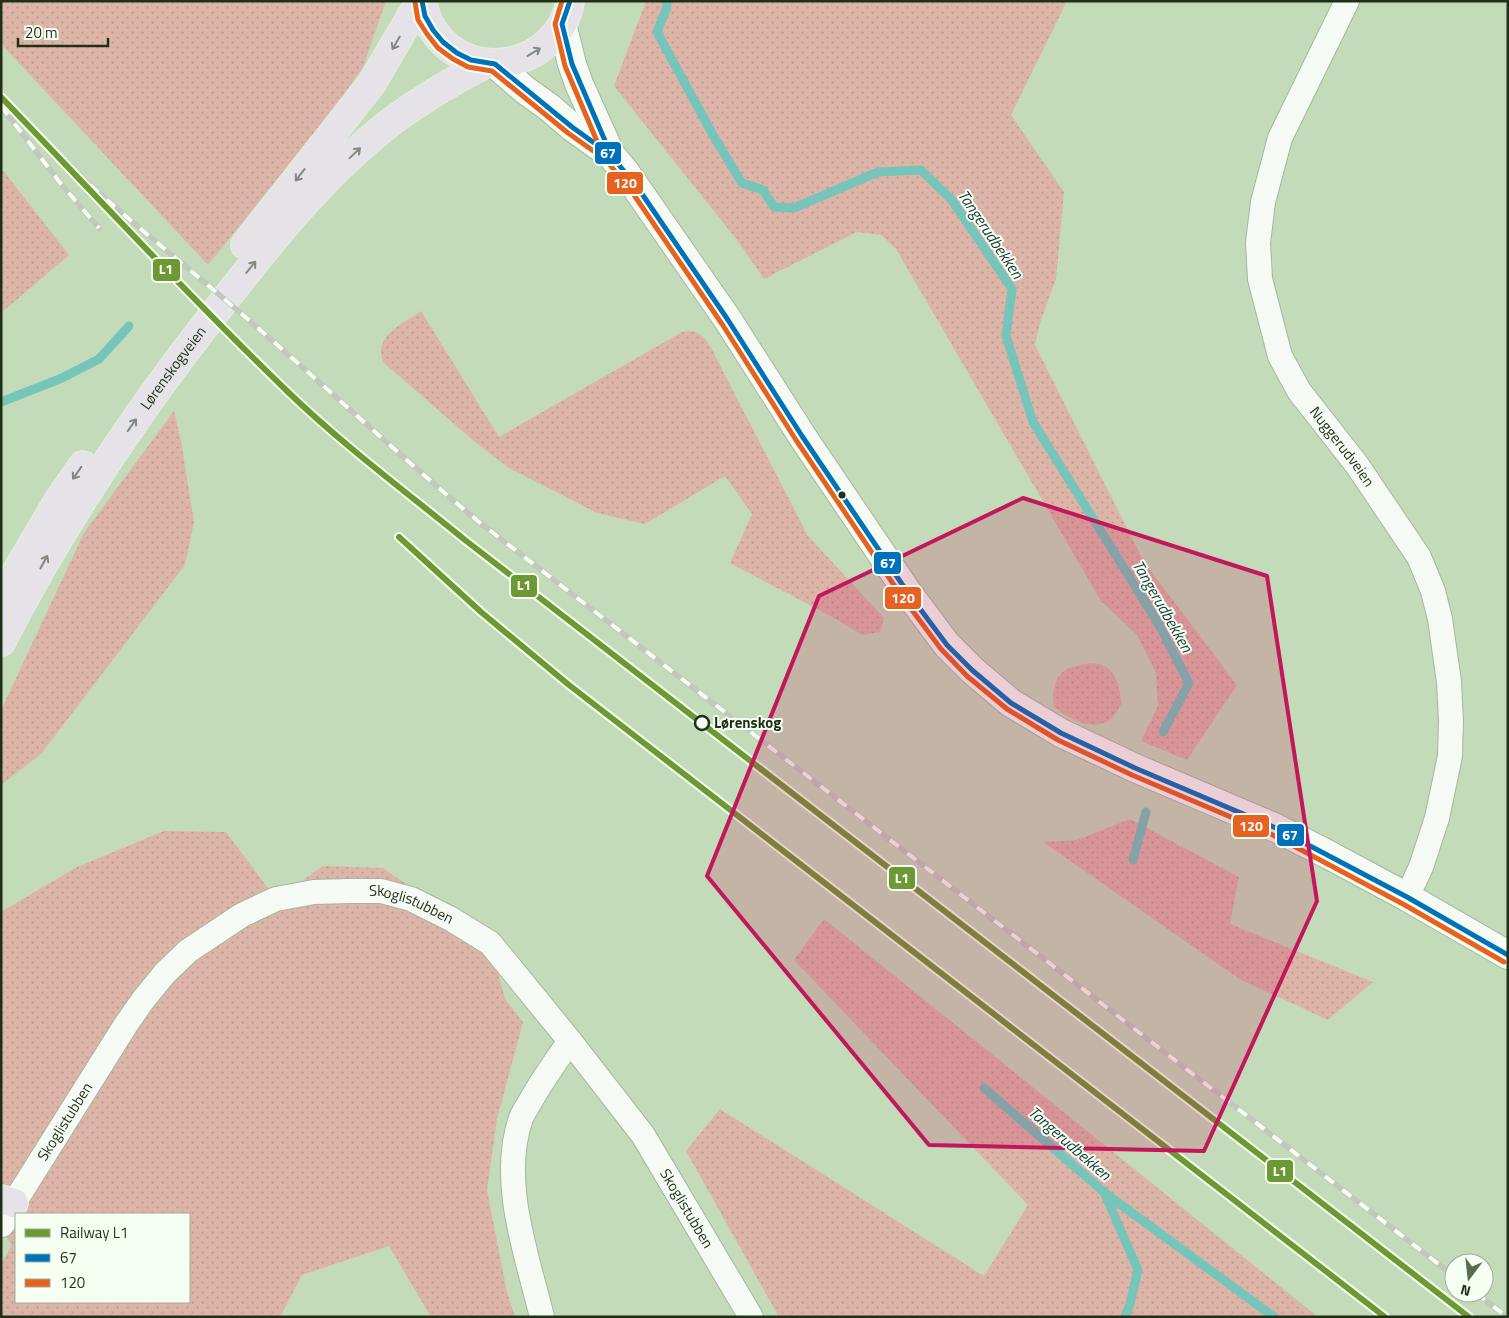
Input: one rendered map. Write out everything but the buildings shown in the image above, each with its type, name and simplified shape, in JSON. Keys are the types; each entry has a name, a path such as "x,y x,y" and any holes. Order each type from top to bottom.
{"highway":[{"path":"421,1 425,16 443,42 456,53 471,60 491,64 516,61 534,53 550,40 566,13"},
{"name":"Lørenskogveien","path":"1,598 58,501 116,418 174,338 372,82 421,1"},
{"name":"Lørenskogveien","path":"1,642 62,530 116,448 184,352 276,236 320,187 391,122 454,80 491,64"}],"main road":[{"path":"566,13 572,64 579,84 611,154 640,191 723,312 802,436 906,590 947,645 972,670 1011,703 1044,724 1103,754 1285,833 1407,897 1508,955"},
{"path":"491,64 572,127 611,154"}],"street":[{"name":"Nuggerudveien","path":"1348,1 1280,138 1263,202 1258,243 1260,279 1280,356 1288,371 1299,391 1357,465 1420,557 1438,610 1449,682 1450,756 1437,818 1421,867 1407,897"},
{"name":"Skoglistubben","path":"5,1208 143,1000 188,951 242,915 276,899 314,892 381,891 411,899 451,919 490,943 644,1135 751,1317"},
{"path":"542,1317 512,1187 513,1153 521,1118 540,1084 570,1041"}],"highlighted area":[{"path":"1023,498 1267,576 1317,901 1204,1151 929,1145 707,876 819,596"}],"shaded area":[{"path":"1,1 386,1 363,67 338,103 208,265 1,44"},
{"path":"646,1 1067,1 1011,115 1064,192 1056,279 1040,323 1035,345 1144,562 1237,685 1187,760 1141,741 1158,706 1156,673 1137,635 1101,601 896,249 881,235 857,232 764,279 737,240 614,86"},
{"path":"1,168 69,255 1,313"},
{"path":"421,311 499,437 682,332 691,331 699,334 708,342 808,536 884,618 880,632 862,635 836,619 730,563 752,514 725,476 645,524 597,513 509,468 475,442 384,363 381,354 385,339 398,326"},
{"path":"174,411 181,441 194,522 185,565 41,754 1,785 1,710 84,533"},
{"path":"1083,664 1105,666 1116,680 1122,703 1114,716 1106,722 1098,724 1083,723 1067,716 1054,707 1053,696 1059,676 1069,668"},
{"path":"1130,819 1239,877 1230,924 1373,982 1328,1020 1241,980 1043,842 1077,840"},
{"path":"164,831 226,832 276,899 323,866 383,868 490,943 505,999 523,1022 497,1119 487,1190 507,1292 515,1317 431,1317 389,1246 302,1275 280,1317 1,1317 1,1264 12,1245 1,1229 1,912 77,867"},
{"path":"824,919 1318,1317 779,1317 686,1151 720,1109 984,1276 1028,1205 794,960"}],"waterway":[{"name":"Tangerudbekken","path":"667,1 667,7 657,32 713,135 742,183 763,190 774,207 794,208 878,172 921,170 951,199 1012,289 1006,336 1033,422 1158,623 1189,683 1163,732"},
{"path":"1,402 62,378 99,359 129,326"},
{"name":"Tangerudbekken","path":"1133,860 1146,812"},
{"name":"Tangerudbekken","path":"984,1088 1104,1192 1138,1270 1125,1317"},
{"path":"1105,1193 1274,1317"}],"railway":[{"path":"1,106 61,184 99,228"},
{"path":"42,140 119,210 251,322 479,522 1444,1268"},
{"path":"1489,1303 1507,1317"}],"rail line":[{"name":"L1","path":"1,97 215,320 309,412 353,449 465,540 1469,1317"},
{"name":"L1","path":"399,537 481,612 569,685 1385,1317"}],"transit line":[{"name":"67","path":"422,1 425,16 443,42 457,53 471,60 495,64 572,127 611,155 640,191 728,320 802,436 906,590 947,645 972,670 1011,703 1061,733 1135,768 1276,828 1407,897 1508,955"},
{"name":"120","path":"562,1 555,24 565,66 602,153"},
{"name":"67","path":"570,1 562,24 572,64 609,150"},
{"name":"120","path":"415,2 418,20 438,48 468,67 492,71 568,133 606,160 634,195 722,324 796,440 900,594 941,649 967,676 1007,709 1058,740 1132,775 1273,835 1403,904 1504,962"}],"place":[{"name":"Lørenskog","path":"702,723"}]}
